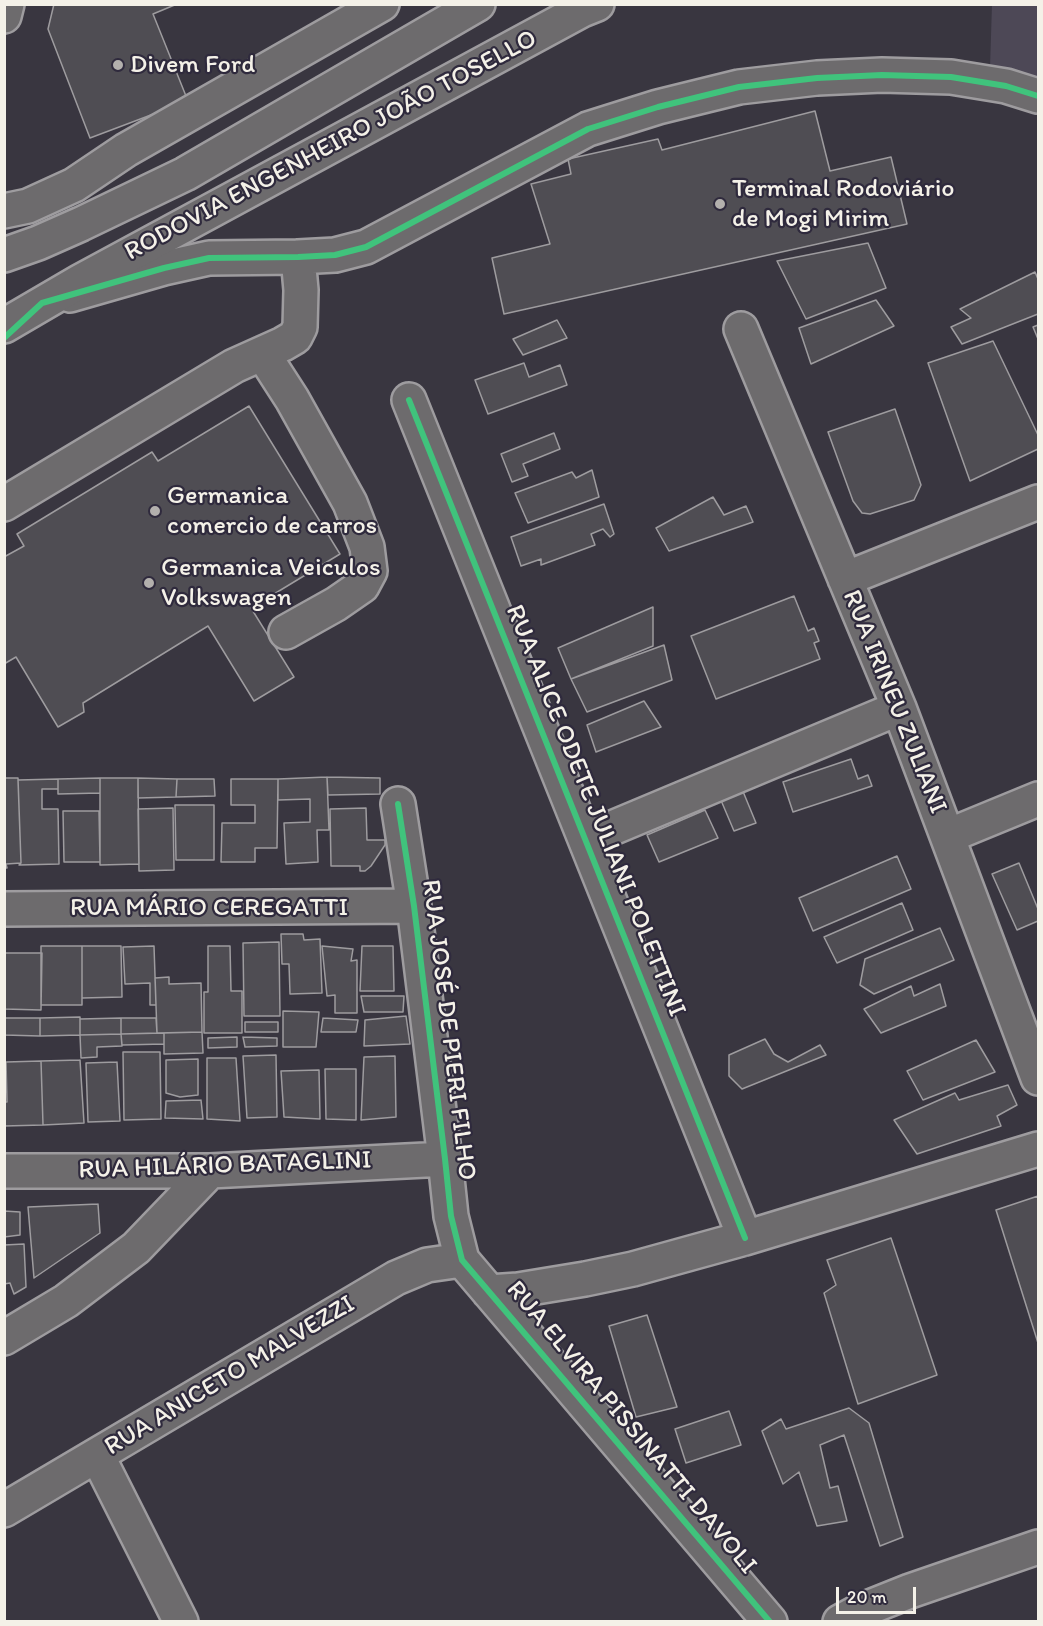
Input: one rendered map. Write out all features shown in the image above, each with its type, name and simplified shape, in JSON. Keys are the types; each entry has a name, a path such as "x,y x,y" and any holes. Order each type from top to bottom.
{"street":[{"path":"4,16 7,4"},
{"path":"4,211 28,206 74,185 126,150 382,4"},
{"name":"RODOVIA ENGENHEIRO JOÃO TOSELLO","path":"4,255 81,224 185,174 478,4"},
{"name":"RODOVIA ENGENHEIRO JOÃO TOSELLO","path":"4,326 101,270 582,10 597,4"},
{"path":"4,338 42,303 164,268 209,258 335,255 366,247 588,129 658,107 739,87 817,78 894,75 951,77 1006,86 1038,96"},
{"path":"4,504 234,366 295,337 300,327 301,291 298,257"},
{"name":"RUA IRINEU ZULIANI","path":"741,329 899,708 1038,1078"},
{"path":"263,354 292,399 350,503 367,547 370,571 362,586 336,604 286,632"},
{"name":"RUA ALICE ODETE JULIANI POLETTINI","path":"409,399 745,1238"},
{"path":"845,579 1038,502"},
{"path":"585,839 899,708"},
{"path":"948,836 1038,799"},
{"name":"RUA JOSÉ DE PIERI FILHO","path":"398,804 414,906 451,1216 462,1260"},
{"name":"RUA MÁRIO CEREGATTI","path":"4,909 414,906"},
{"path":"489,1292 518,1290 633,1269 745,1238 1038,1149"},
{"name":"RUA HILÁRIO BATAGLINI","path":"4,1171 210,1171 445,1159"},
{"path":"4,1338 66,1301 136,1248 210,1171"},
{"name":"RUA ELVIRA PISSINATTI DAVOLI","path":"462,1260 770,1622"},
{"name":"RUA ANICETO MALVEZZI","path":"4,1510 396,1278 427,1265 462,1260"},
{"path":"97,1455 181,1622"},
{"path":"840,1622 860,1611 910,1591 1038,1547"}],"shaded area":[{"path":"992,5 1038,5 1038,83 990,68"}],"building":[{"name":"Divem Ford","path":"54,4 177,4 153,14 188,101 90,138 48,29"},
{"name":"Terminal Rodoviário de Mogi Mirim","path":"815,111 830,171 891,157 907,224 504,314 492,258 550,244 531,184 571,174 568,159 658,139 662,150"},
{"path":"868,243 886,288 806,319 777,261"},
{"path":"1035,272 1038,279 1038,314 962,344 951,327 971,318 960,309"},
{"path":"876,300 894,326 811,364 799,328"},
{"path":"557,320 567,338 523,355 513,339"},
{"path":"1038,325 1038,339 1033,327"},
{"path":"993,341 1038,435 1038,449 970,481 928,363"},
{"path":"524,363 529,377 560,365 567,385 488,414 475,380"},
{"name":"Germanica Veiculos Volkswagen","path":"249,406 340,554 251,608 294,677 254,701 208,626 83,703 84,712 58,727 16,657 4,664 4,557 24,546 17,534 152,452 158,461"},
{"path":"895,409 921,485 914,500 870,514 862,513 853,501 828,432"},
{"path":"554,433 560,449 523,464 528,476 512,482 501,454"},
{"path":"592,470 599,497 528,523 515,493 572,472 576,478"},
{"path":"713,497 724,515 746,506 753,522 669,551 656,528"},
{"path":"604,504 614,534 610,537 603,529 591,534 595,545 541,565 541,559 521,566 511,537"},
{"path":"794,596 808,631 814,628 819,641 814,643 820,659 716,699 691,636"},
{"path":"653,607 653,646 571,679 558,648"},
{"path":"664,645 672,680 587,712 571,679"},
{"path":"644,701 661,727 596,752 587,725"},
{"path":"851,759 858,779 868,775 872,786 793,812 783,782"},
{"path":"327,777 380,778 380,794 328,795"},
{"path":"327,777 329,830 317,830 318,862 286,864 284,823 310,822 310,799 278,800 278,779"},
{"path":"4,778 18,778 21,863 6,864 7,868 4,868"},
{"path":"100,778 138,778 139,864 100,865"},
{"path":"100,778 100,793 58,794 58,779"},
{"path":"138,778 177,779 176,797 138,798"},
{"path":"58,779 58,789 42,789 42,809 58,809 59,864 19,865 21,863 18,780"},
{"path":"177,779 214,779 215,796 176,797"},
{"path":"231,779 278,779 277,848 255,848 255,862 221,862 222,823 255,823 255,805 231,805"},
{"path":"742,789 756,823 734,831 720,798"},
{"path":"175,805 214,805 214,860 176,860"},
{"path":"173,808 174,870 139,871 138,809"},
{"path":"366,808 367,840 385,840 385,845 365,871 360,871 360,866 331,866 330,809"},
{"path":"705,810 718,838 659,862 647,835"},
{"path":"63,811 99,811 100,862 64,862"},
{"path":"897,856 911,889 813,931 799,898"},
{"path":"1019,863 1038,909 1038,921 1017,930 992,874"},
{"path":"902,903 913,930 837,963 824,937"},
{"path":"940,928 954,960 874,994 860,985 865,959"},
{"path":"281,934 303,934 304,940 320,939 322,993 290,994 289,964 282,964"},
{"path":"279,942 280,1016 244,1016 243,943"},
{"path":"41,946 82,946 82,1005 41,1005"},
{"path":"82,946 121,946 122,997 82,998"},
{"path":"154,946 156,1005 150,1005 150,983 125,984 123,947"},
{"path":"208,946 230,946 231,991 242,991 242,1033 204,1033 204,992 208,992"},
{"path":"322,946 353,949 351,961 357,960 357,1013 335,1013 335,995 327,996"},
{"path":"362,946 393,946 394,991 360,991"},
{"path":"5,953 42,953 41,1010 4,1009"},
{"path":"169,977 169,984 201,983 202,1032 157,1033 155,978"},
{"path":"940,984 946,1006 881,1033 864,1009 911,986 914,996"},
{"path":"361,996 404,996 403,1012 364,1012"},
{"path":"283,1011 319,1012 316,1047 283,1047"},
{"path":"406,1016 410,1044 364,1046 365,1020"},
{"path":"80,1017 80,1035 40,1036 40,1018"},
{"path":"4,1018 40,1018 40,1036 4,1035"},
{"path":"121,1018 156,1018 157,1033 121,1034"},
{"path":"121,1018 121,1034 80,1035 80,1019"},
{"path":"323,1018 358,1020 356,1032 321,1032"},
{"path":"245,1022 278,1022 278,1032 245,1032"},
{"path":"202,1032 203,1053 164,1054 164,1033"},
{"path":"164,1033 164,1044 122,1045 121,1034"},
{"path":"121,1034 122,1046 97,1047 97,1057 81,1058 80,1035"},
{"path":"237,1037 237,1047 208,1048 208,1038"},
{"path":"243,1037 277,1038 277,1046 245,1047"},
{"path":"765,1039 774,1054 788,1062 820,1045 826,1055 742,1089 729,1076 729,1055"},
{"path":"976,1040 995,1072 923,1100 907,1071"},
{"path":"123,1052 160,1052 161,1119 124,1120"},
{"path":"276,1055 277,1117 247,1118 243,1056"},
{"path":"395,1056 396,1117 361,1120 364,1057"},
{"path":"207,1058 236,1058 240,1121 207,1119"},
{"path":"198,1059 198,1095 180,1097 166,1093 166,1060"},
{"path":"80,1060 84,1123 43,1125 41,1061"},
{"path":"41,1061 43,1125 4,1126 4,1102 7,1102 6,1062"},
{"path":"117,1062 120,1121 88,1122 86,1063"},
{"path":"325,1069 356,1069 356,1120 326,1119"},
{"path":"319,1070 320,1119 284,1117 281,1071"},
{"path":"1008,1085 1017,1105 997,1116 1001,1126 917,1154 894,1120 955,1093 959,1100"},
{"path":"201,1100 203,1119 165,1118 166,1101"},
{"path":"1038,1196 1038,1343 996,1210"},
{"path":"98,1204 100,1233 34,1278 28,1207"},
{"path":"4,1211 20,1212 20,1235 4,1237"},
{"path":"891,1238 937,1375 858,1404 824,1293 836,1285 827,1260"},
{"path":"24,1244 26,1287 14,1294 10,1283 4,1284 4,1245"},
{"path":"647,1315 677,1407 636,1417 609,1326"},
{"path":"849,1408 869,1423 903,1537 880,1546 844,1435 820,1445 830,1488 838,1486 847,1521 817,1526 799,1472 783,1484 762,1431 781,1419 786,1429"},
{"path":"729,1411 741,1445 686,1463 675,1429"}],"cycle path":[{"path":"4,338 42,303 164,268 209,258 335,255 366,247 588,129 658,107 739,87 817,78 882,75 951,77 1006,86 1038,96"},
{"path":"409,400 745,1238"},
{"path":"398,804 414,906 451,1216 462,1260 770,1622"}],"place":[{"name":"Divem Ford","path":"118,65"},
{"name":"Terminal Rodoviário de Mogi Mirim","path":"720,204"},
{"name":"Germanica comercio de carros","path":"155,511"},
{"name":"Germanica Veiculos Volkswagen","path":"149,583"}]}
